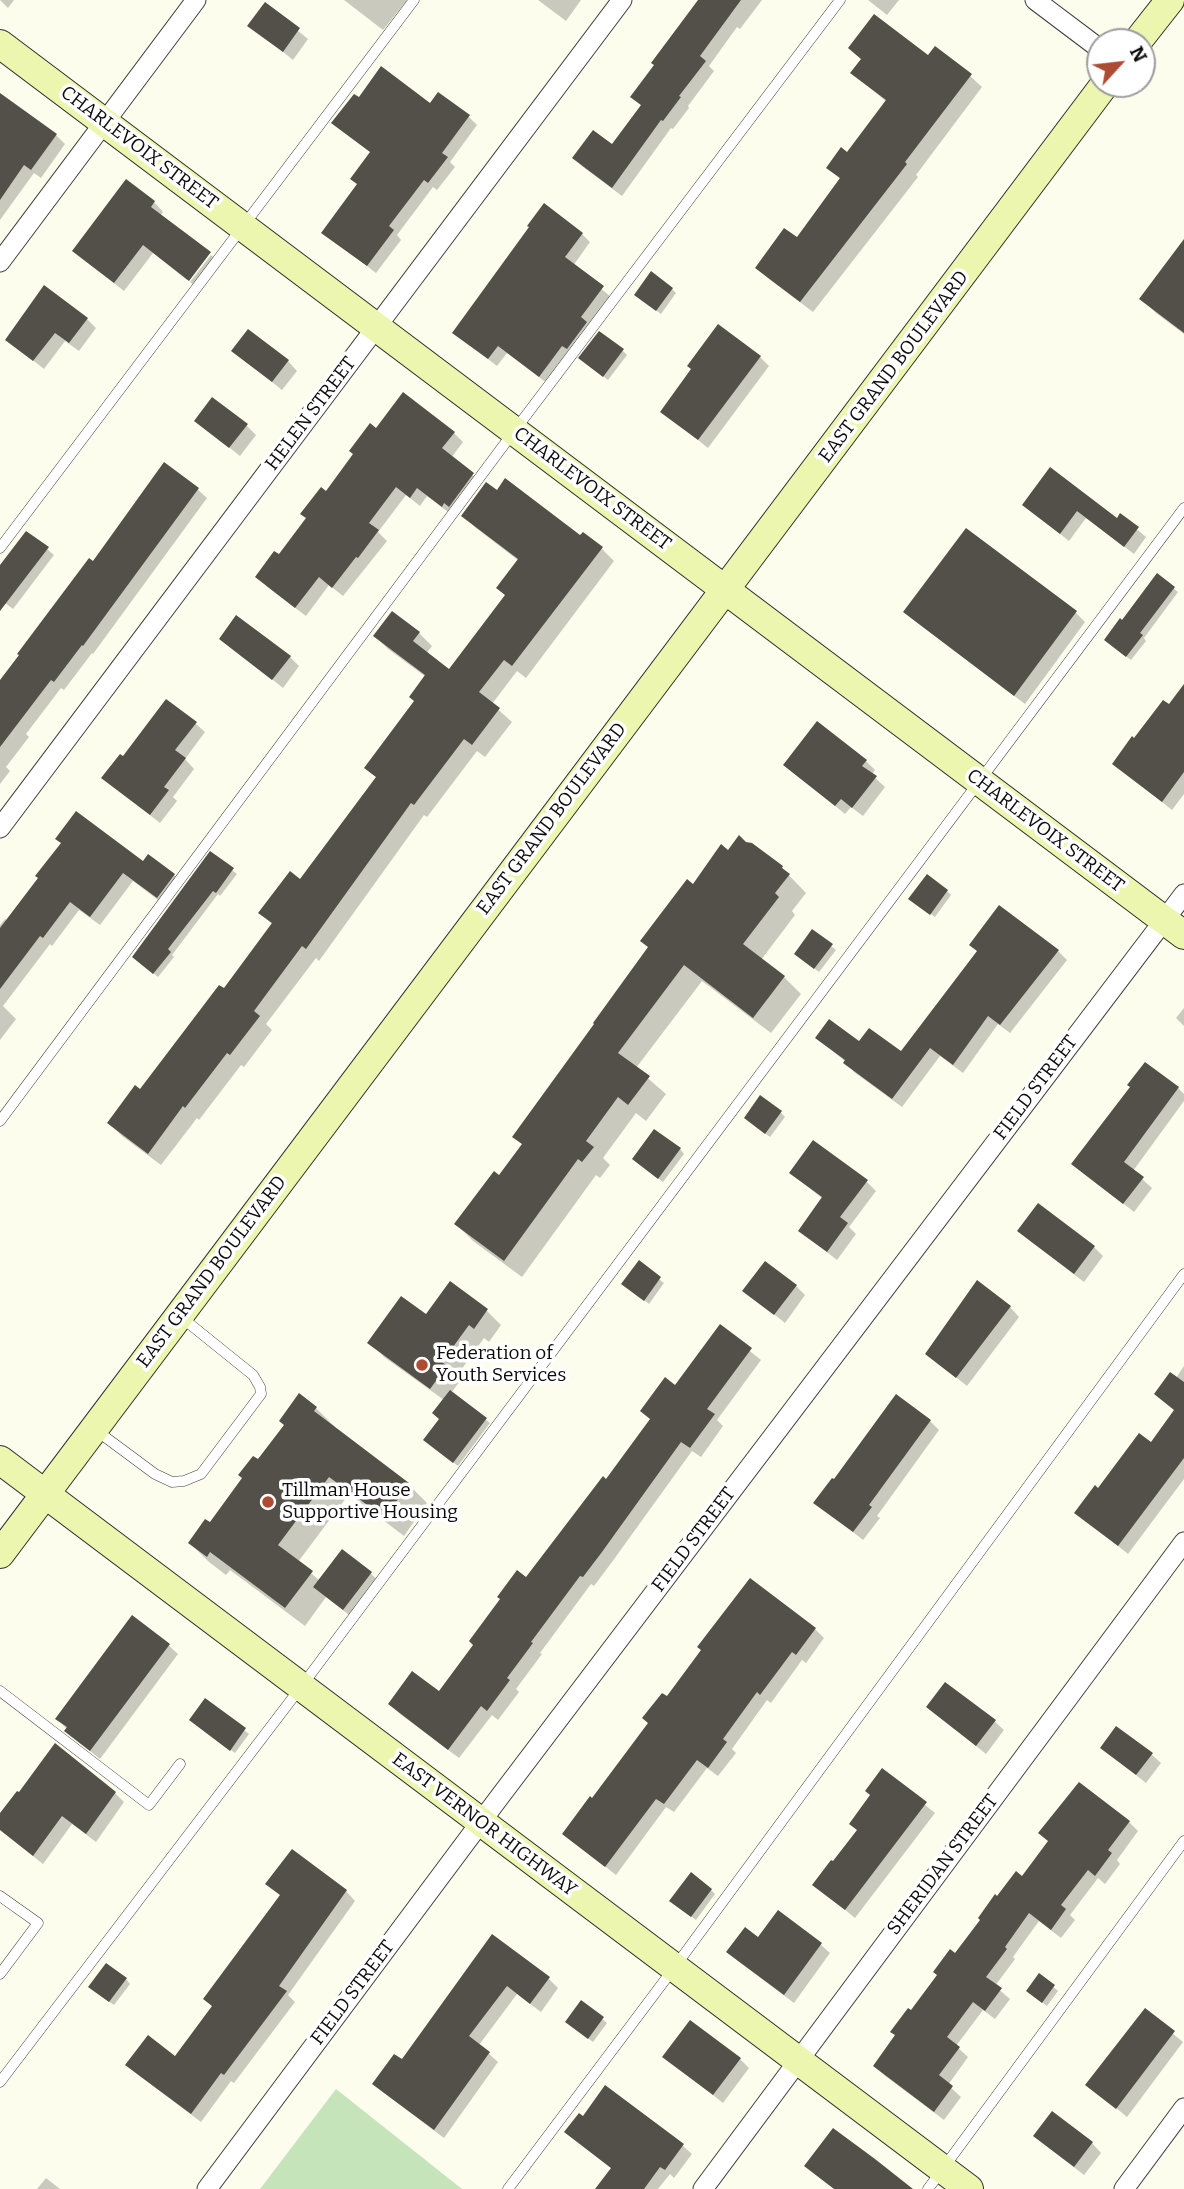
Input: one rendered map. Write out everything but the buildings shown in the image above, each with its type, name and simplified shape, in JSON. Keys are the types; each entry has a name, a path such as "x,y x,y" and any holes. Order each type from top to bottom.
{"street":[{"path":"0,262 197,0"},
{"name":"HELEN STREET","path":"0,828 622,0"},
{"path":"1035,0 1086,38"},
{"path":"1148,28 1170,0"},
{"name":"CHARLEVOIX STREET","path":"0,44 1174,927"},
{"name":"EAST GRAND BOULEVARD","path":"0,1554 1095,98"},
{"name":"FIELD STREET","path":"206,2189 481,1822 1174,927 1184,894"},
{"name":"EAST VERNOR HIGHWAY","path":"0,1460 797,2060 935,2179 969,2189"},
{"name":"SHERIDAN STREET","path":"703,2189 1184,1542"},
{"path":"1124,2189 1184,2108"}],"lane":[{"path":"0,548 414,0"},
{"path":"0,1122 515,430 840,0"},
{"path":"0,2082 301,1687 1184,508"},
{"path":"508,2189 674,1968 1184,1273"},
{"path":"94,1429 155,1474 172,1482 184,1481 201,1474 261,1394 253,1375 179,1316"},
{"path":"0,1691 149,1805 180,1764"},
{"path":"935,2179 1184,1841"},
{"path":"0,1896 38,1923 0,1974"}],"green space":[{"path":"336,2089 462,2189 260,2189"}],"place":[{"name":"Federation of Youth Services","path":"422,1365"},
{"name":"Tillman House Supportive Housing","path":"268,1502"}]}
